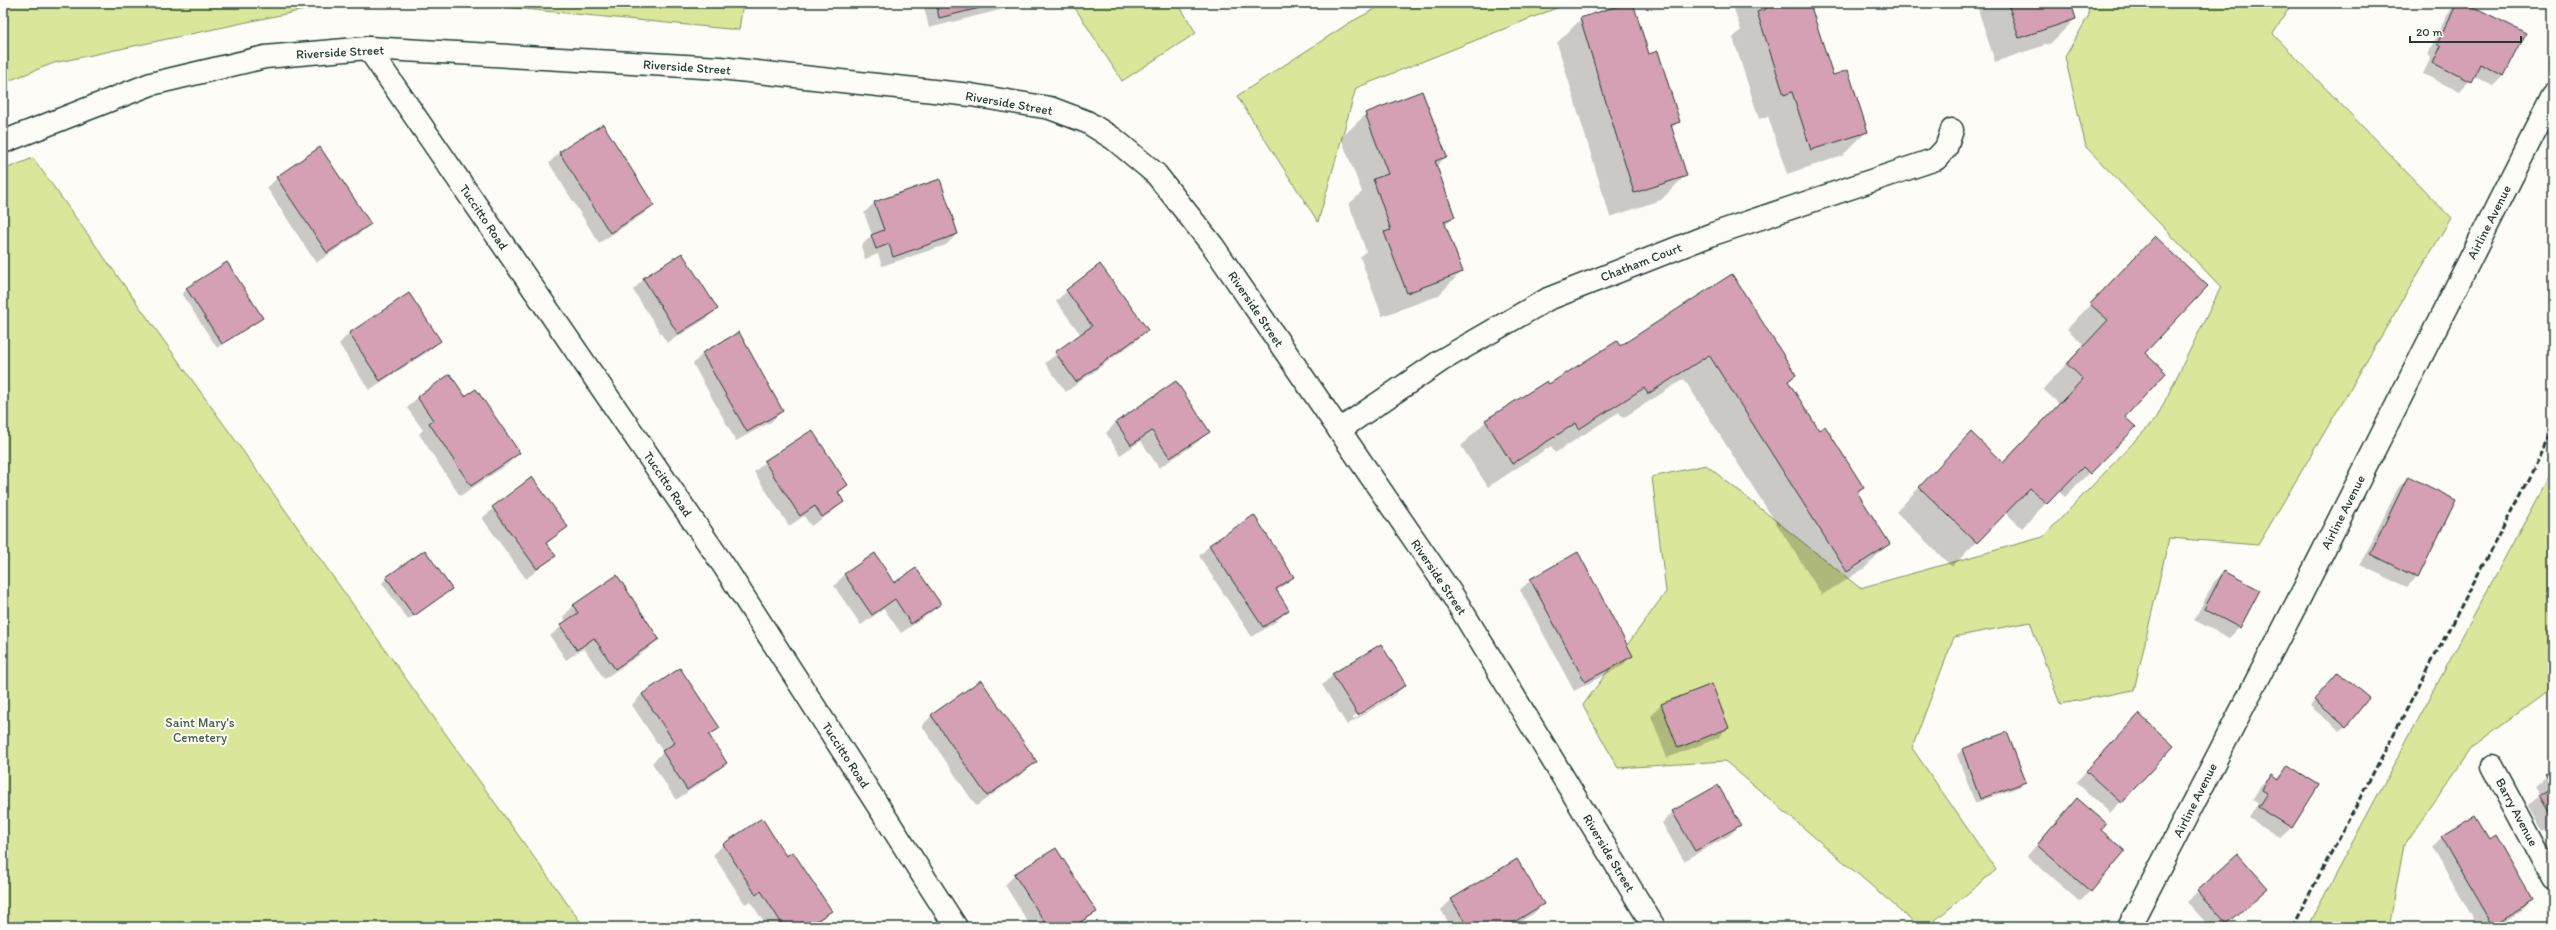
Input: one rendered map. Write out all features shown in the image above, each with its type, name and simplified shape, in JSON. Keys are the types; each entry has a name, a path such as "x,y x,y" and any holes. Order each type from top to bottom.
{"street":[{"name":"Riverside Street","path":"3,142 151,84 265,57 368,48 728,69 971,95 1050,108 1087,122 1114,139 1156,174 1185,209 1453,596 1654,927"},
{"name":"Tuccitto Road","path":"368,48 724,566 956,927"},
{"name":"Airline Avenue","path":"2129,927 2302,593 2553,95"},
{"name":"Chatham Court","path":"1339,430 1442,360 1548,299 1712,234 1936,159 1946,148 1952,130"},
{"name":"Barry Avenue","path":"2492,766 2553,880"}],"green space":[{"path":"3,3 337,3 54,63 3,83"},
{"path":"462,3 743,3 739,30"},
{"path":"1072,3 1178,3 1196,33 1122,81"},
{"path":"1386,3 1569,3 1356,88 1318,222 1237,96 1349,23"},
{"path":"2087,3 2292,3 2273,34 2451,218 2258,545 2169,538 2134,690 2060,704 2030,622 1954,637 1912,748 1996,870 1927,927 1920,927 1725,761 1618,768 1583,705 1666,592 1652,477 1706,465 1860,588 2043,537 2156,419 2221,287 2086,147 2065,57 2089,15"},
{"name":"Saint Mary's Cemetery","path":"33,158 584,927 3,927 3,170"},
{"path":"2553,468 2553,687 2472,748 2404,845 2389,927 2307,927"}],"building":[{"path":"936,3 1000,3 939,18"},
{"path":"1627,3 1633,3 1649,54 1658,51 1680,122 1671,125 1687,176 1634,193 1580,18"},
{"path":"1764,3 1812,3 1810,4 1833,75 1848,70 1868,132 1811,150 1792,92 1784,95 1757,12 1766,9"},
{"path":"2008,3 2071,3 2076,19 2019,38"},
{"path":"2457,3 2466,3 2526,33 2504,76 2480,64 2471,82 2433,63 2441,46 2437,44"},
{"path":"1422,91 1447,157 1435,161 1455,217 1444,221 1463,272 1407,293 1384,232 1391,230 1373,179 1388,174 1365,113"},
{"path":"603,124 654,205 610,233 559,152"},
{"path":"320,147 371,224 327,253 276,177"},
{"path":"940,179 958,234 893,257 889,244 876,249 871,235 884,230 874,202"},
{"path":"2155,236 2208,286 2145,353 2166,373 2125,417 2136,427 2090,474 2083,467 2047,504 2030,488 1977,543 1919,487 1971,432 2003,463 2083,379 2067,364 2108,320 2090,304"},
{"path":"682,253 718,309 678,334 643,278"},
{"path":"227,262 263,318 222,344 186,288"},
{"path":"1100,264 1148,330 1076,382 1055,352 1092,326 1066,290"},
{"path":"1732,274 1796,375 1788,381 1819,430 1825,426 1864,488 1857,492 1890,544 1847,572 1709,355 1648,394 1644,388 1579,429 1576,423 1512,464 1485,420 1547,381 1549,384 1617,341 1620,346"},
{"path":"409,293 441,341 380,381 349,333"},
{"path":"739,332 783,411 747,432 702,353"},
{"path":"450,374 465,396 476,389 520,453 471,486 429,423 433,420 417,397"},
{"path":"1176,381 1210,432 1170,458 1152,431 1131,445 1116,422"},
{"path":"812,430 848,485 838,492 844,502 822,517 815,506 800,516 764,461"},
{"path":"2408,476 2456,500 2418,578 2370,554"},
{"path":"532,477 568,527 546,543 556,556 537,569 492,507"},
{"path":"1254,515 1294,577 1276,589 1289,610 1263,627 1209,545"},
{"path":"425,550 452,589 414,616 386,577"},
{"path":"1578,552 1633,656 1585,682 1530,579"},
{"path":"875,553 894,583 916,568 941,604 911,624 895,599 872,615 844,574"},
{"path":"2224,571 2260,590 2240,628 2204,609"},
{"path":"617,575 659,639 615,669 594,638 577,650 560,625 578,613 573,605"},
{"path":"1381,644 1406,685 1358,715 1332,674"},
{"path":"680,668 720,728 709,735 727,763 687,790 662,751 675,743 642,694"},
{"path":"2338,672 2369,698 2346,727 2314,700"},
{"path":"981,680 1037,762 987,796 931,715"},
{"path":"1712,684 1729,728 1678,748 1661,704"},
{"path":"2139,714 2174,746 2121,803 2086,771"},
{"path":"2007,732 2026,782 1980,799 1962,749"},
{"path":"2288,765 2319,785 2292,828 2258,807 2267,793 2262,790 2271,775 2278,780"},
{"path":"2553,770 2553,787 2545,774"},
{"path":"1718,785 1741,825 1695,851 1672,811"},
{"path":"2553,787 2553,819 2539,795"},
{"path":"2077,798 2106,823 2101,830 2125,851 2091,892 2037,845"},
{"path":"2475,816 2489,839 2495,835 2533,901 2493,925 2441,836"},
{"path":"762,818 786,856 793,852 832,911 807,927 784,927 761,891 756,895 723,844"},
{"path":"1056,848 1097,912 1072,927 1048,927 1014,874"},
{"path":"2238,854 2268,888 2227,924 2197,891"},
{"path":"1517,859 1544,904 1506,927 1468,927 1451,899"}],"railway":[{"path":"2292,927 2553,432"}]}
